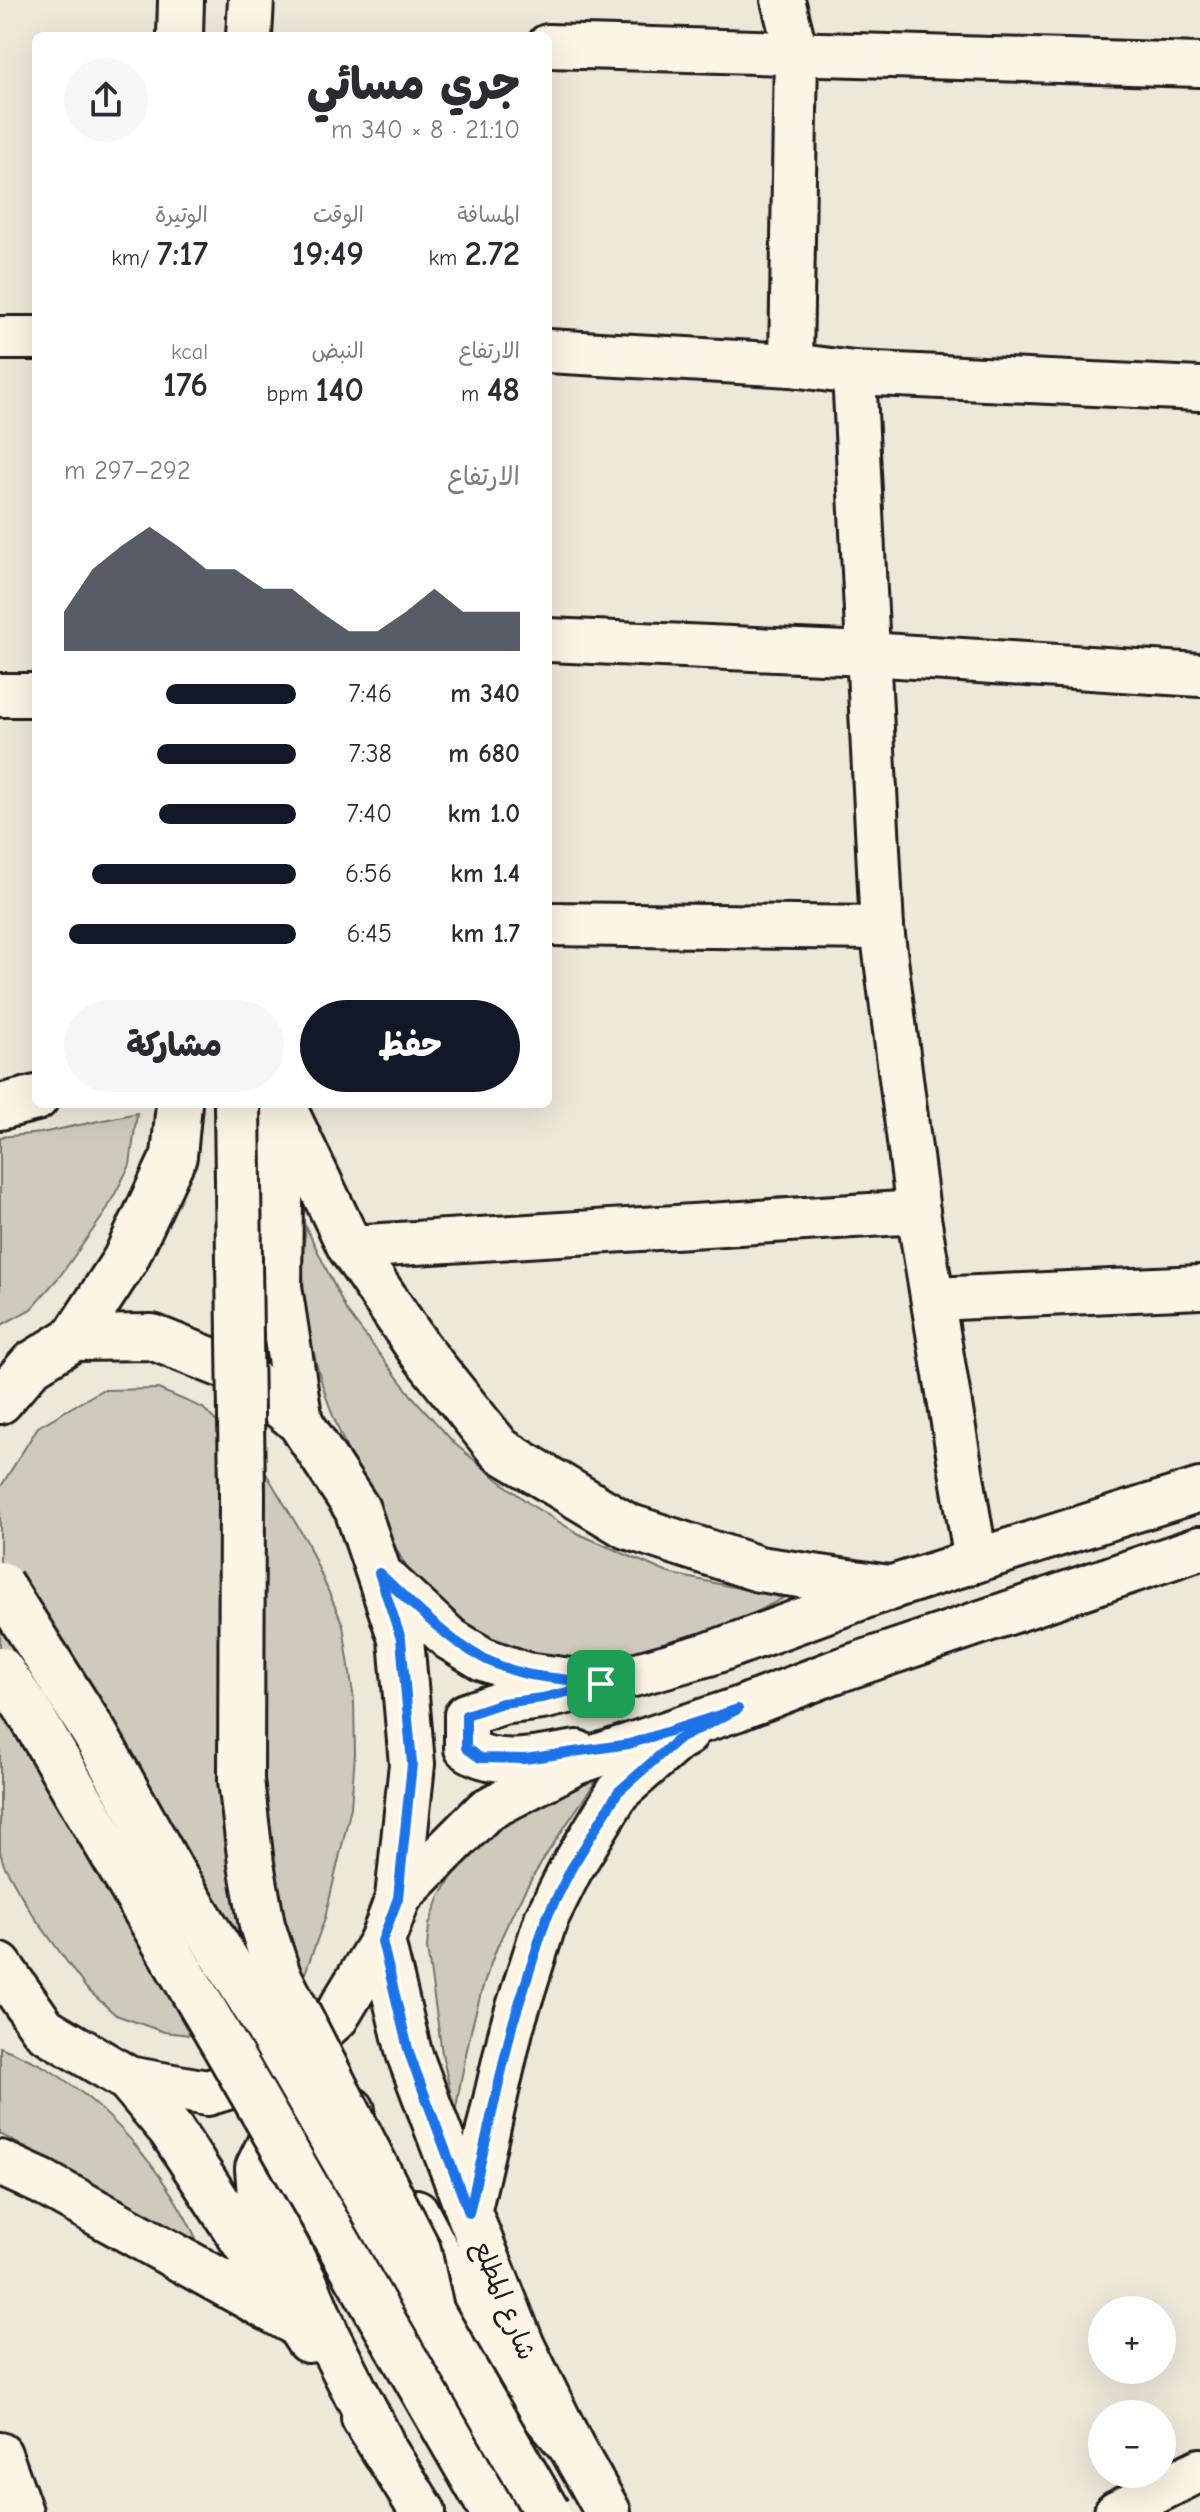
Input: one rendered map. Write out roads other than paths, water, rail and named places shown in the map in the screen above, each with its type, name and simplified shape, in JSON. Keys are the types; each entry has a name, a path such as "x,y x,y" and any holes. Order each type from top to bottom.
{"main road":[{"path":"180,32 181,0"},
{"path":"249,32 251,0"},
{"path":"0,1107 32,1099"},
{"path":"74,1338 125,1260 174,1156 179,1108"},
{"path":"237,1108 242,1494 241,1780 251,1864 262,1925 278,1975 418,2250 431,2309"},
{"path":"282,1108 279,1287 300,1422"},
{"path":"284,1108 350,1247 420,1350 500,1450 627,1526 759,1569 889,1588"},
{"path":"0,1401 16,1365 74,1338 152,1337 240,1372 300,1422 357,1509 401,1639 412,1764 398,1898 382,1941 336,2017 273,2073 207,2093 128,2079"},
{"path":"0,1584 95,1734 173,1874 267,2026 547,2512"},
{"path":"0,1669 28,1710 228,2051 493,2512"},
{"name":"شارع المطلع","path":"382,1941 409,2053 469,2213 522,2346 571,2446 608,2512"},
{"path":"0,1966 44,2029"},
{"path":"0,2014 44,2029 128,2079 171,2130 296,2323 381,2442"},
{"path":"423,2512 381,2442 260,2196 258,2168 273,2137 295,2119 318,2107 352,2110 374,2135 468,2311 518,2383 571,2446"},
{"path":"0,2163 42,2182 296,2323"}],"street":[{"path":"783,0 796,52 791,365"},
{"path":"552,46 1200,65"},
{"path":"0,338 32,338"},
{"path":"552,351 791,365 854,373 1200,389"},
{"path":"854,373 882,928 918,1212 976,1561"},
{"path":"552,640 867,654 1200,675"},
{"path":"0,695 32,695"},
{"path":"552,924 882,928"},
{"path":"350,1247 918,1212"},
{"path":"933,1299 1200,1287"},
{"path":"629,1744 525,1759 480,1758 466,1748 466,1715 502,1703 542,1698 709,1654 889,1588 1200,1490"},
{"path":"398,1898 486,1810 576,1763 1200,1548"},
{"path":"379,1573 450,1639 483,1659 526,1674 601,1684"},
{"path":"469,2213 512,2026 546,1919 571,1869 618,1792 677,1740 738,1709"},
{"path":"0,2454 21,2512"},
{"path":"1116,2512 1180,2489"}]}
